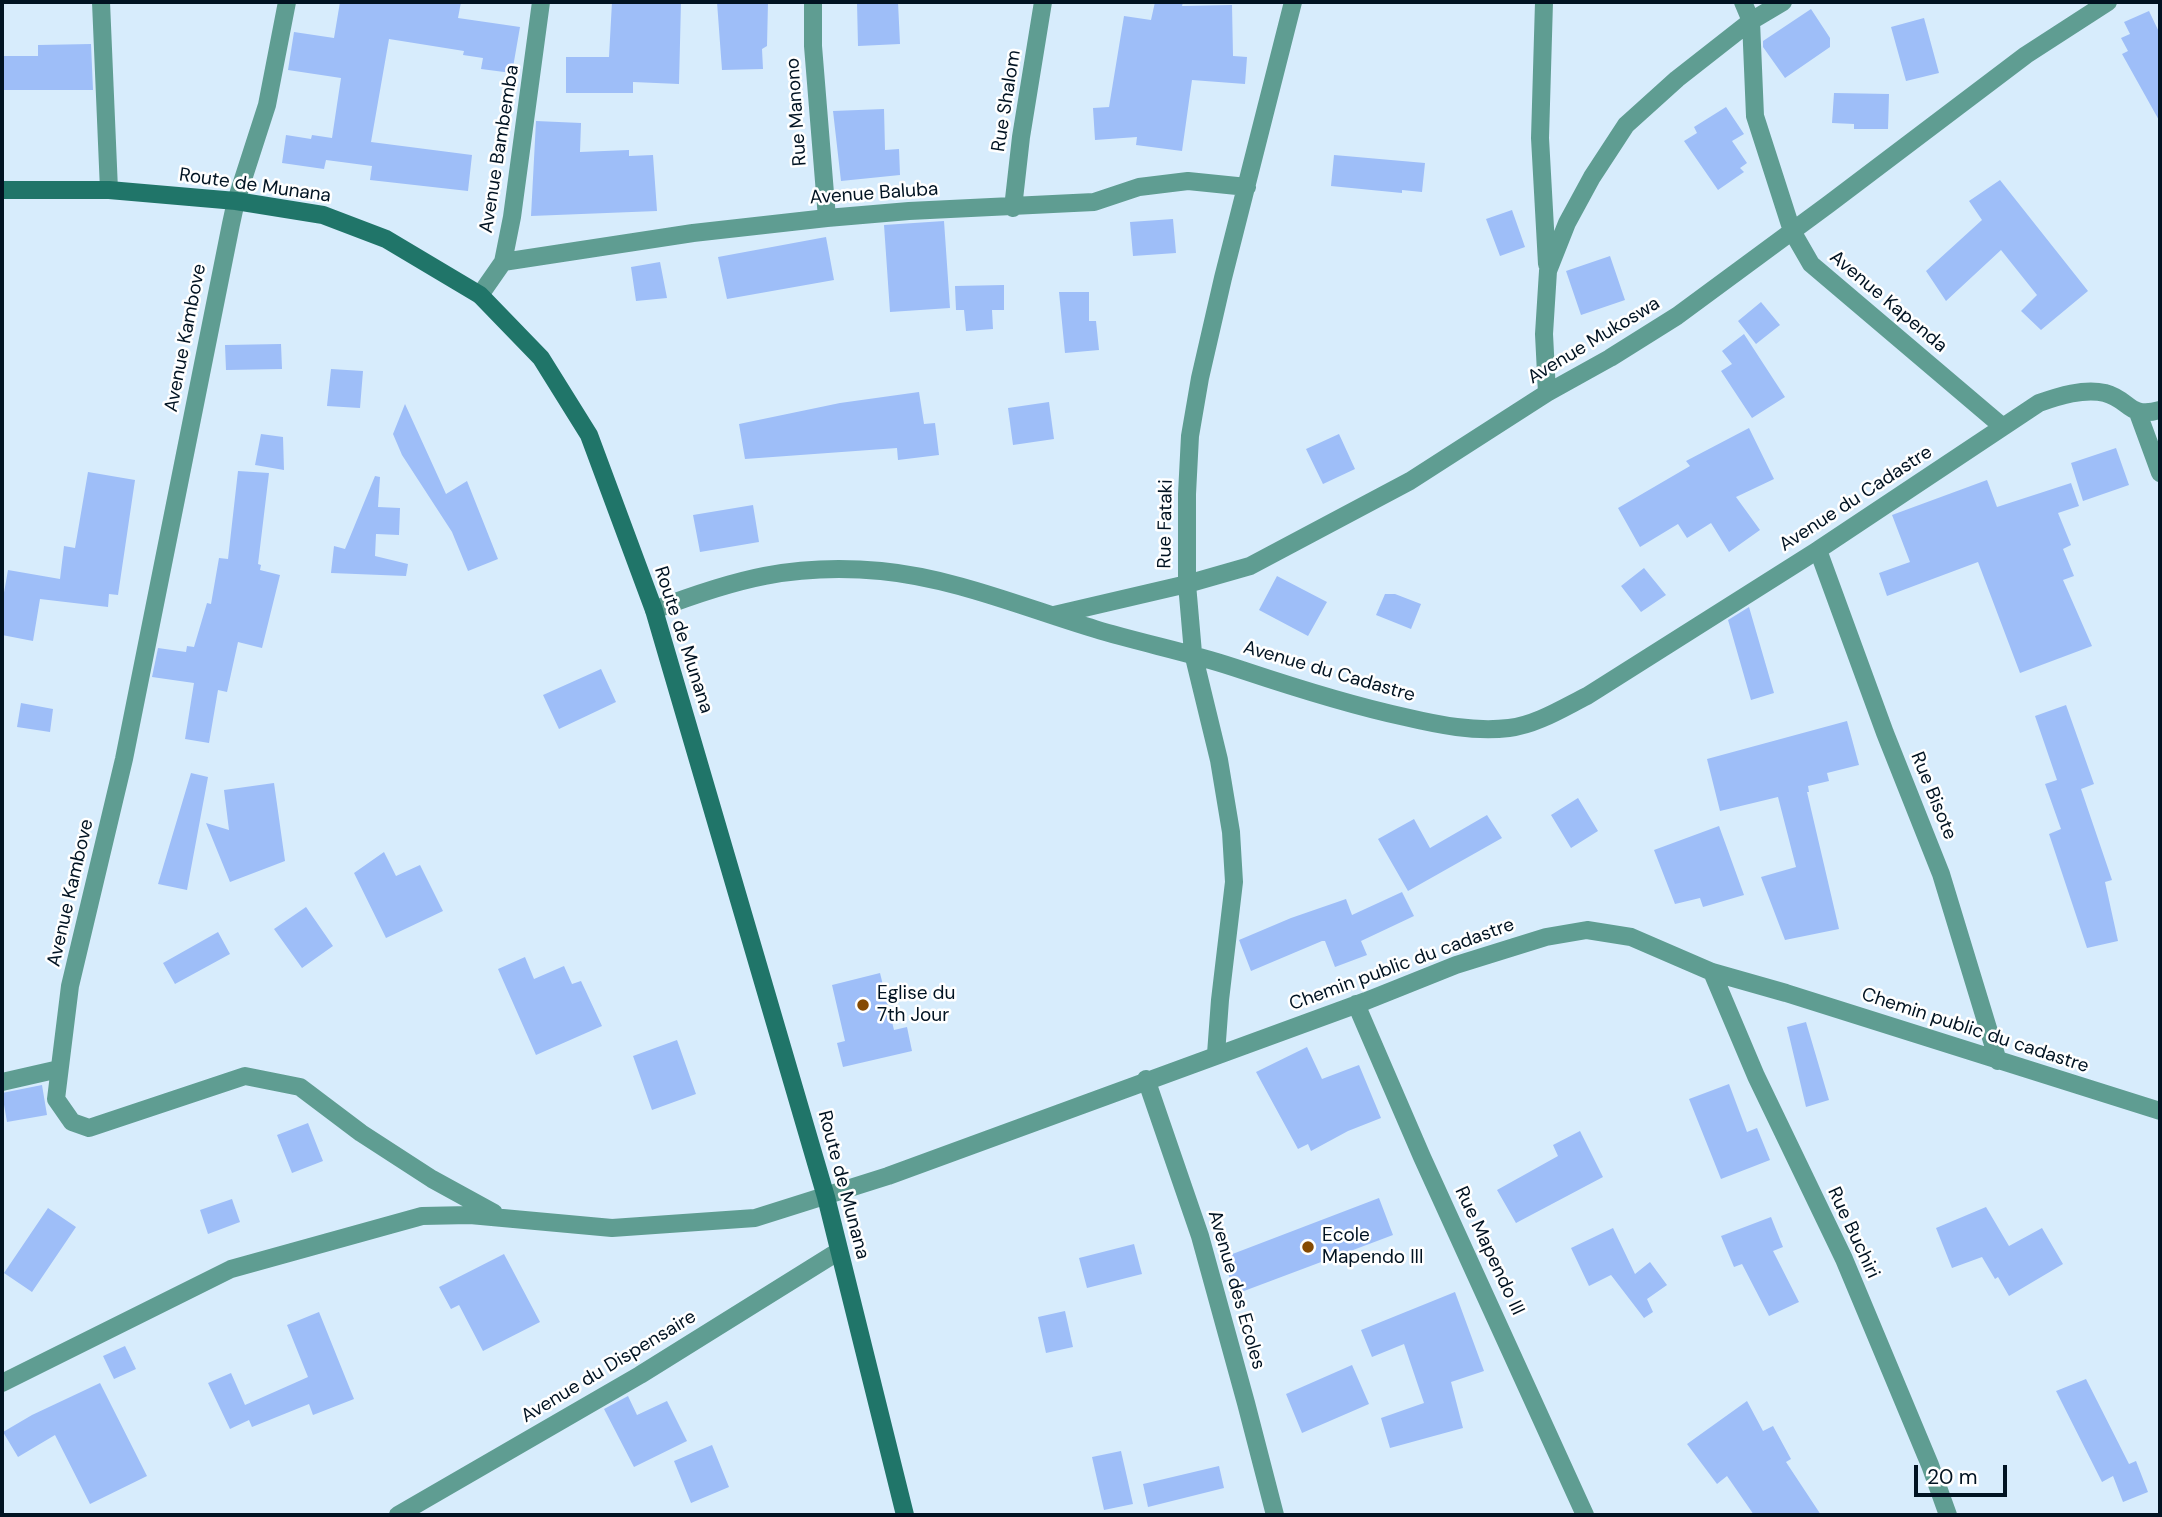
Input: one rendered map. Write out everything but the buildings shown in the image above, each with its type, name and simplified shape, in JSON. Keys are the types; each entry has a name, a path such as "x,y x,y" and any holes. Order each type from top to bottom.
{"main road":[{"name":"Route de Munana","path":"2,190 109,190 236,201 323,215 386,239 480,295 541,358 589,435 654,610 826,1197 905,1515"}],"street":[{"path":"101,2 109,190"},
{"name":"Avenue Kambove","path":"287,2 267,105 236,201 124,760 71,986 56,1099 72,1122 89,1128 245,1076 300,1087 361,1133 432,1179 501,1217"},
{"name":"Avenue Bambemba","path":"480,295 503,262 514,203 541,2"},
{"name":"Rue Manono","path":"813,2 813,46 827,218"},
{"name":"Rue Shalom","path":"1013,208 1021,136 1043,2"},
{"name":"Rue Fataki","path":"1216,1054 1234,882 1231,832 1219,760 1193,653 1187,584 1190,436 1223,278 1293,2"},
{"path":"1545,2 1542,30 1541,138 1548,271 1544,334 1546,393"},
{"path":"1743,2 1751,21"},
{"path":"1548,271 1567,223 1592,177 1626,125 1677,79 1751,21 1783,2"},
{"name":"Avenue Mukoswa","path":"1050,615 1187,584 1250,566 1410,481 1546,393 1610,358 1677,316 2026,55 2108,2"},
{"name":"Avenue Kapenda","path":"1751,21 1755,117 1792,231 1811,264 2003,427"},
{"name":"Avenue Baluba","path":"503,262 694,233 827,218 1094,202 1139,187 1188,181 1248,187"},
{"name":"Avenue du Cadastre","path":"654,610 705,591 762,575 811,569 883,571 963,587 1102,631 1193,653 1297,689 1365,708 1475,730 1512,728 1547,716 1587,696 1818,550 2039,403 2083,392 2105,393 2138,413"},
{"path":"2160,410 2138,413 2160,473"},
{"name":"Rue Bisote","path":"1818,550 1885,733 1941,874 1998,1061"},
{"name":"Chemin public du cadastre","path":"2,1382 231,1269 422,1216 470,1215 612,1228 755,1218 826,1197 1502,949 1546,937 1587,930 1631,937 1712,972 2160,1111"},
{"name":"Rue Buchiri","path":"1712,972 1756,1076 1844,1259 1930,1465 1948,1515"},
{"name":"Rue Mapendo III","path":"1356,1004 1427,1168 1585,1515"},
{"path":"2,1082 59,1069"},
{"name":"Avenue des Ecoles","path":"1146,1079 1200,1236 1275,1515"},
{"name":"Avenue du Dispensaire","path":"398,1515 640,1375 839,1251"}],"place":[{"name":"Eglise du 7th Jour","path":"863,1005"},
{"name":"Ecole Mapendo III","path":"1308,1247"}]}
